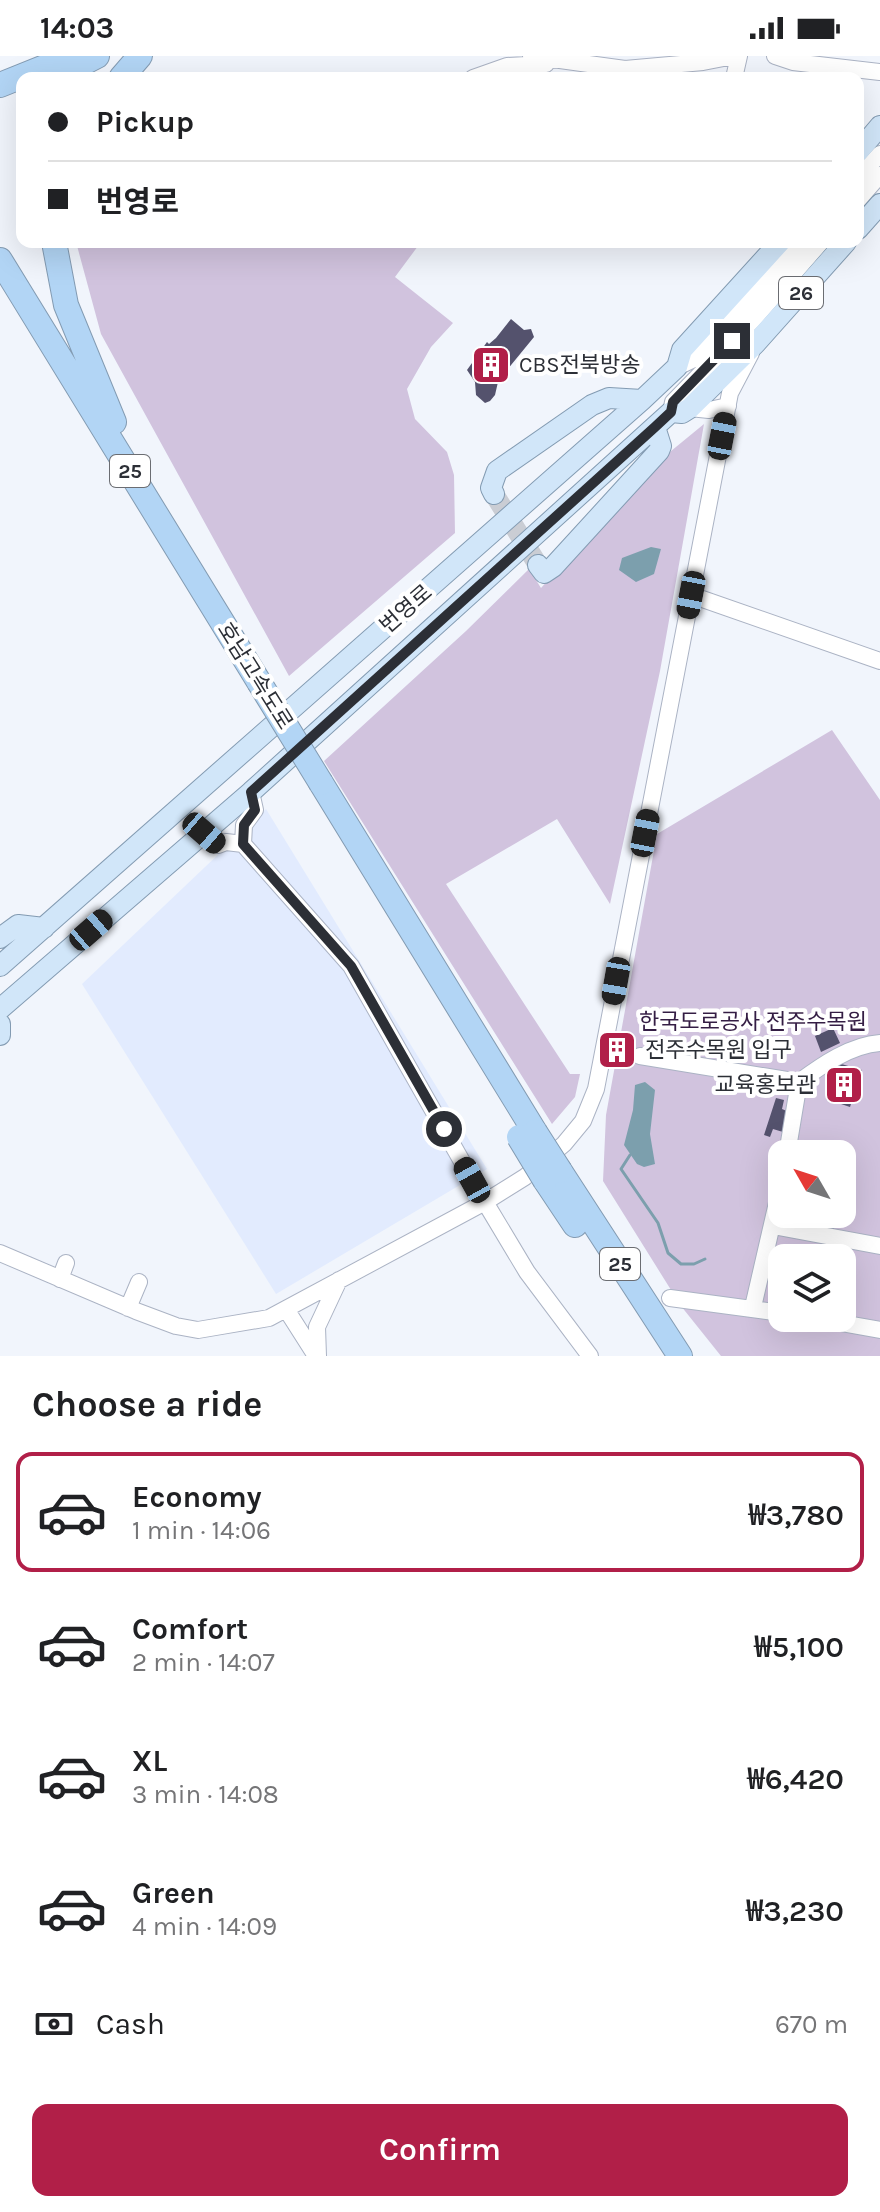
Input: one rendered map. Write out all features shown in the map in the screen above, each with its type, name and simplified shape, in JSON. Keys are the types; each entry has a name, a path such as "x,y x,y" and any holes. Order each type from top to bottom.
{"highway":[{"path":"32,72 72,56"},
{"path":"66,72 97,56"},
{"path":"126,72 140,56"},
{"path":"55,248 66,305 128,456 129,470"},
{"name":"호남고속도로","path":"0,260 129,470 252,687"},
{"name":"호남고속도로","path":"0,290 315,787 552,1176"},
{"name":"25","path":"552,1176 663,1356"},
{"name":"25","path":"552,1176 680,1356"}],"main road":[{"path":"864,145 880,126"},
{"path":"864,222 880,204"},
{"name":"26","path":"677,367 682,350 775,248"},
{"name":"26","path":"681,410 755,344 841,248"},
{"name":"번영로","path":"0,966 677,367"},
{"path":"494,494 491,488 497,471 592,405 609,398 642,400"},
{"name":"번영로","path":"0,1009 251,792 655,427 681,410"},
{"path":"538,565 544,573 553,567 659,451 661,446 655,427"},
{"path":"0,938 18,925 44,928"},
{"path":"0,1024 0,1035"}],"street":[{"path":"531,56 625,68 736,56"},
{"path":"775,56 793,62 880,72"},
{"path":"490,72 507,66 572,59"},
{"path":"864,171 880,154"},
{"path":"864,193 880,175"},
{"name":"번영로","path":"677,367 698,357 797,248"},
{"name":"번영로","path":"681,410 673,402 752,321 816,248"},
{"path":"0,1253 63,1271 128,1308 176,1326 198,1330 269,1318 485,1202 525,1177 564,1144 583,1121 596,1089 730,393 755,344"},
{"path":"681,410 728,406"},
{"path":"691,595 880,661"},
{"path":"243,844 244,825 255,810 251,792"},
{"path":"204,833 218,845 226,842 243,844 351,966 527,1272 590,1356"},
{"path":"640,1056 799,1082 824,1064 869,1043 880,1043"},
{"path":"790,1140 799,1082"},
{"path":"753,1307 773,1228"},
{"path":"784,1228 880,1246"},
{"path":"317,1356 317,1327 339,1280"},
{"path":"128,1308 139,1282"},
{"path":"670,1298 768,1310"},
{"path":"286,1309 317,1356"},
{"path":"856,1326 880,1330"}],"shaded area":[{"path":"651,547 661,549 654,574 636,582 619,570 622,558"},
{"path":"266,809 487,1169 276,1294 82,984"},
{"path":"645,1082 655,1090 650,1134 655,1164 644,1167 637,1164 624,1145 633,1110 635,1085"}],"green space":[{"path":"78,248 417,248 395,277 453,323 431,347 407,389 415,419 447,452 454,475 455,533 289,676 101,334"},
{"path":"704,424 660,671 610,904 557,819 446,884 570,1074 580,1074 575,1097 552,1124 324,761 529,569 541,588 654,465"},
{"name":"한국도로공사 전주수목원","path":"832,730 880,800 880,1356 721,1356 681,1306 603,1181 606,1115 657,834"}],"building":[{"name":"CBS전북방송","path":"511,319 524,330 531,329 534,337 502,376 499,374 496,377 495,395 485,403 476,395 475,382 467,370 487,342 489,344 496,338"},
{"path":"833,1028 840,1043 821,1052 815,1036"},
{"name":"전주수목원 입구","path":"617,1036 621,1036 617,1064 612,1063"},
{"name":"교육홍보관","path":"838,1063 862,1070 850,1107 826,1099"},
{"path":"776,1098 784,1100 782,1109 789,1112 783,1132 773,1129 770,1137 764,1135"},
{"path":"812,1228 834,1228 833,1232"}],"waterway":[{"path":"630,1155 621,1169 658,1223 668,1253 681,1264 694,1264 705,1259"}],"tunnel":[{"path":"494,494 538,565"}],"place":[{"name":"CBS전북방송","path":"491,365"},
{"name":"전주수목원 입구","path":"617,1050"},
{"name":"교육홍보관","path":"844,1085"}],"route":[{"path":"444,1129 351,966 243,844 244,825 255,810 251,792 671,412 673,402 732,341"}]}
